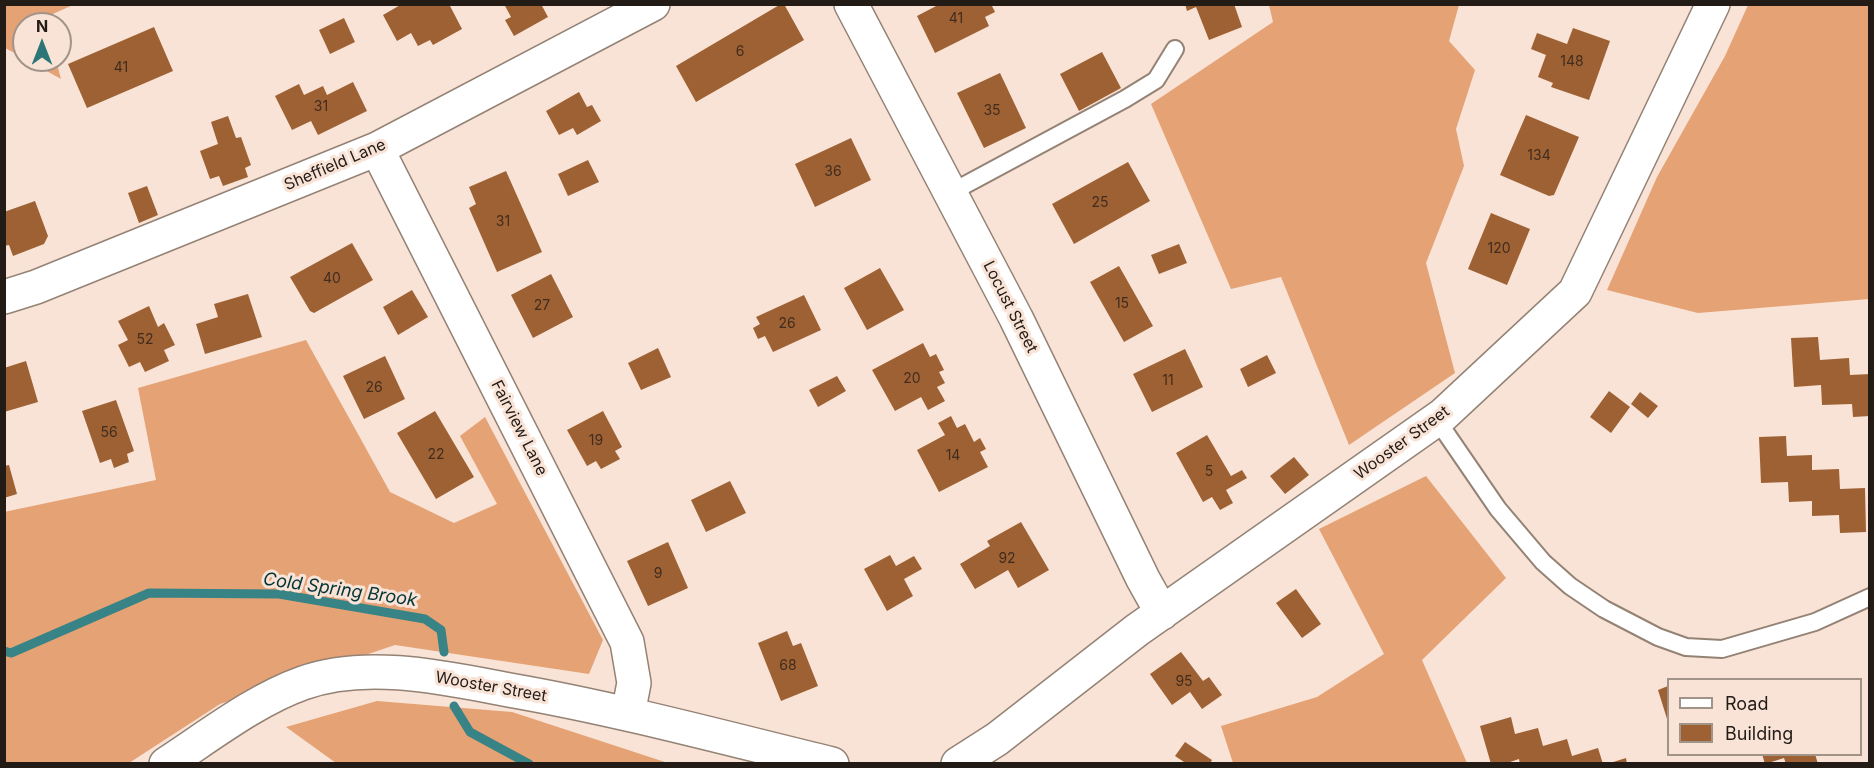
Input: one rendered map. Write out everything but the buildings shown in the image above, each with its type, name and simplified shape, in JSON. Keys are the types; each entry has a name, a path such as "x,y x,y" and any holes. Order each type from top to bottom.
{"street":[{"name":"Sheffield Lane","path":"4,297 377,149 653,4"},
{"name":"Locust Street","path":"851,4 1016,318 1143,579 1162,613"},
{"name":"Wooster Street","path":"958,764 998,739 1137,630 1437,420 1575,292 1713,4"},
{"name":"Fairview Lane","path":"377,149 627,642 634,683 628,714"},
{"name":"Wooster Street","path":"166,764 265,700 304,682 341,674 377,672 423,675 550,697 832,764"}],"lane":[{"path":"950,193 1156,80 1175,49"},
{"path":"1437,420 1498,509 1543,562 1570,586 1604,609 1658,637 1686,647 1722,649 1815,622 1869,597"}],"shaded area":[{"path":"5,4 73,5 57,12 12,12 12,52 5,48"},
{"path":"1269,5 1459,5 1449,41 1475,70 1456,129 1464,166 1426,263 1455,373 1349,445 1281,277 1231,289 1151,104 1273,22"},
{"path":"1748,5 1869,5 1869,299 1698,313 1607,290 1657,177 1725,56"},
{"path":"48,72 59,72 61,79"},
{"path":"306,340 390,492 454,523 497,504 460,436 485,417 603,640 589,674 395,645 220,704 129,763 5,763 4,512 156,480 138,388"},
{"path":"1426,476 1506,578 1422,660 1467,763 1233,763 1221,726 1317,697 1384,654 1319,529"},
{"path":"377,701 512,712 668,763 336,763 286,727"}],"waterway":[{"name":"Cold Spring Brook","path":"4,651 11,653 149,593 279,594 425,619 441,630 444,652"},
{"name":"Cold Spring Brook","path":"454,706 470,732 529,764"}]}
